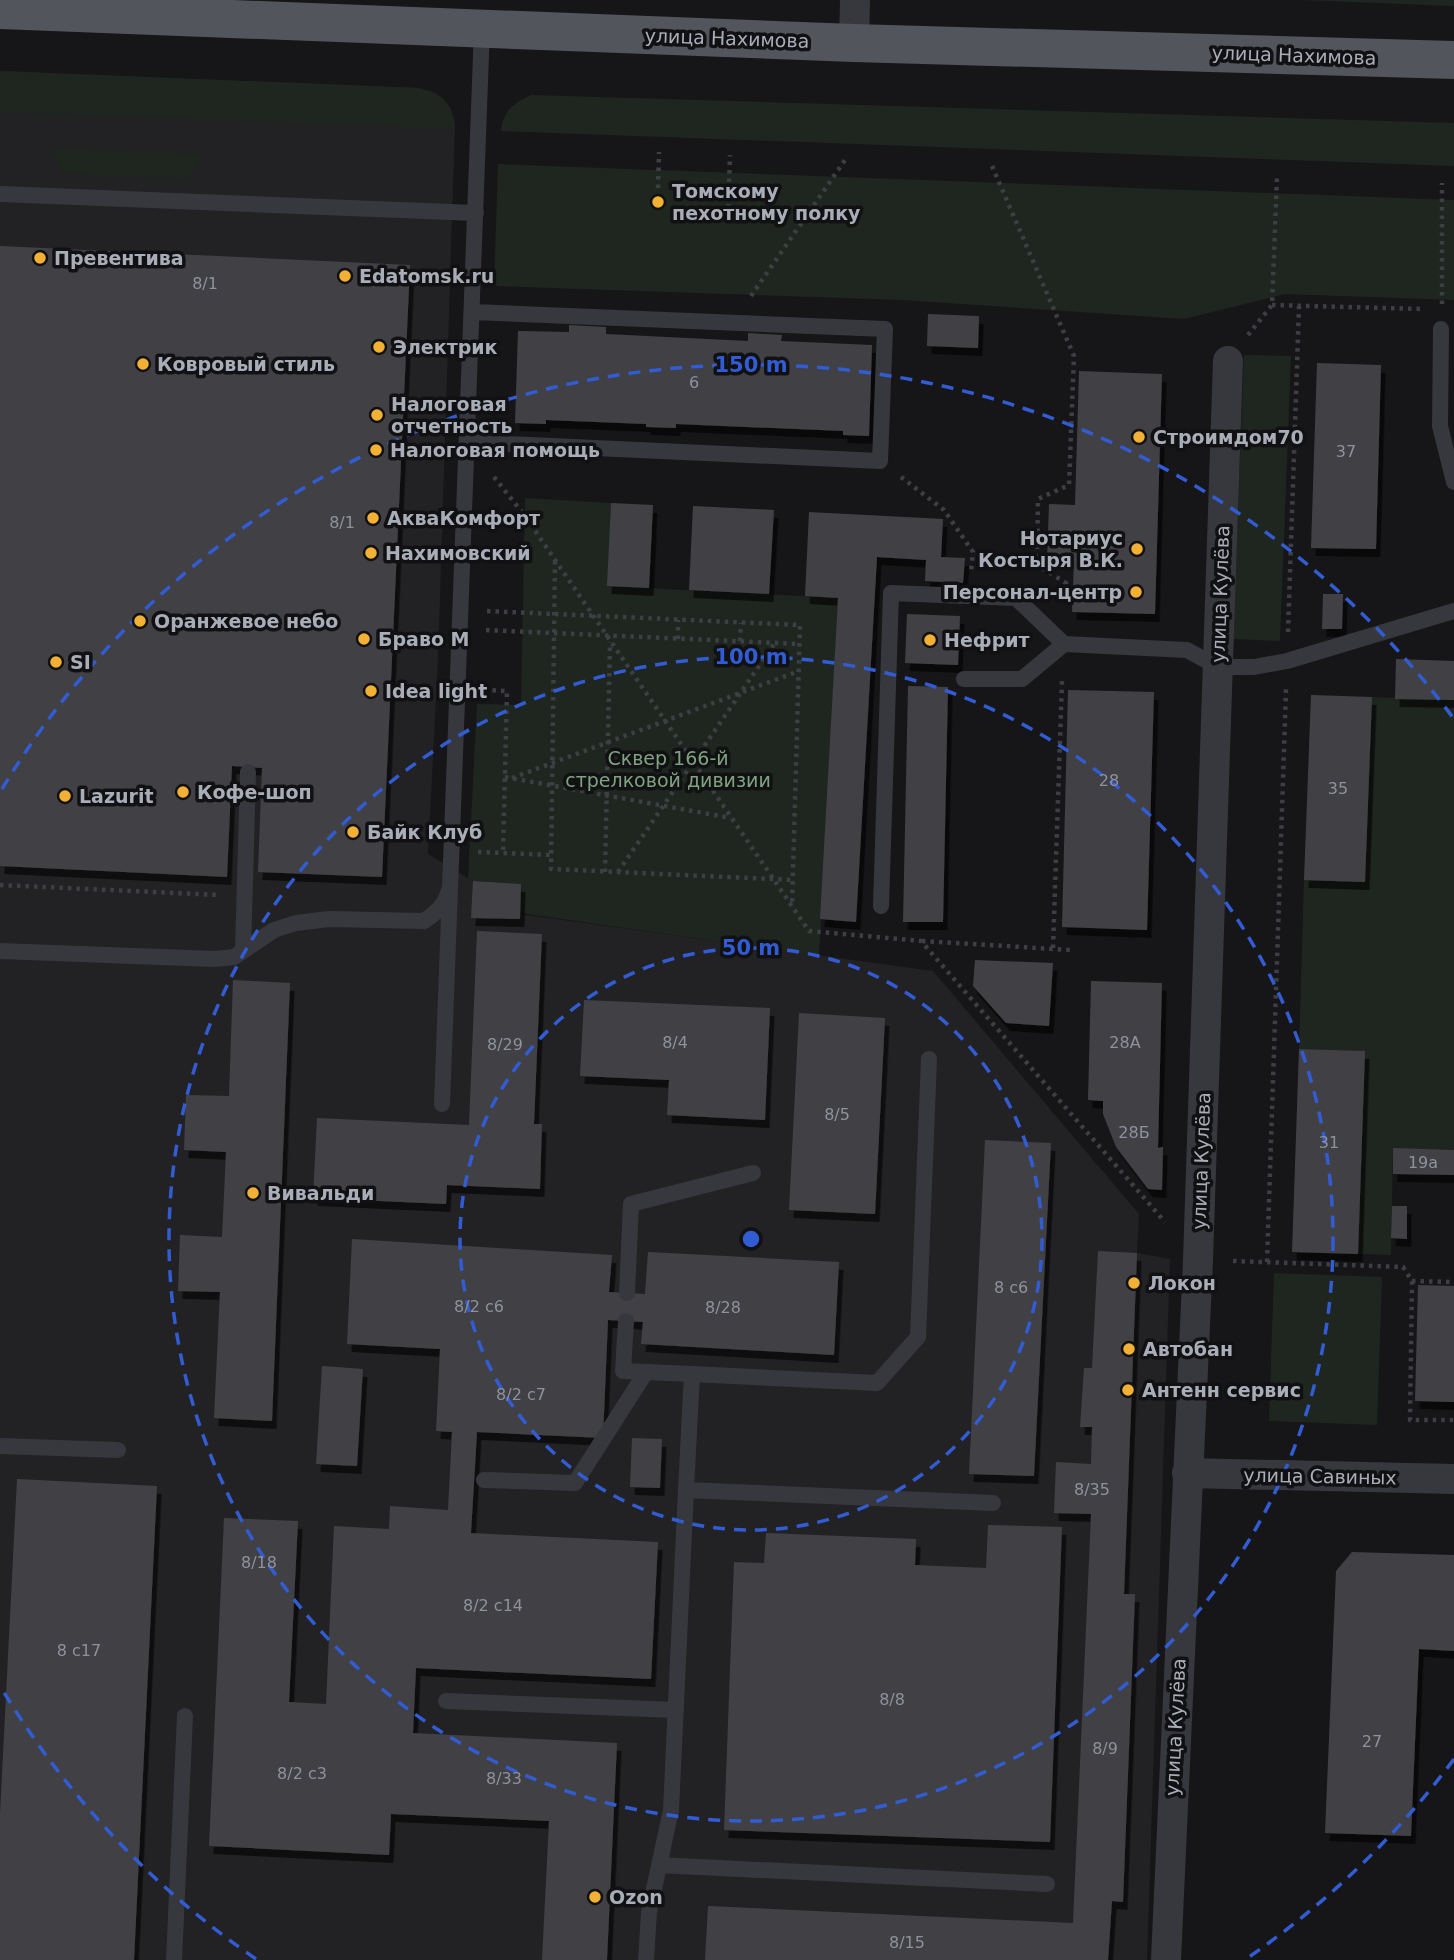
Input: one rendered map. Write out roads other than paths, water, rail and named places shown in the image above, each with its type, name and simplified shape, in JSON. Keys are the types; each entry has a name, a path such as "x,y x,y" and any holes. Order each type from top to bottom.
{"main road":[{"name":"улица Нахимова","path":"0,10 332,17 482,28 854,43 1454,60"}],"street":[{"path":"854,43 855,0"},
{"name":"улица Кулёва","path":"1166,1960 1198,1260 1228,361"},
{"name":"улица Савиных","path":"1187,1473 1454,1479"}],"lane":[{"path":"442,1104 482,28"},
{"path":"0,194 476,213"},
{"path":"467,442 880,461 885,328 473,312"},
{"path":"1441,329 1440,426 1454,482"},
{"path":"881,906 891,593 1016,598 1064,644 1187,650 1218,667 1254,667 1287,661 1454,611"},
{"path":"964,679 1022,678 1064,644"},
{"path":"243,951 248,772"},
{"path":"0,951 215,959 234,957 274,930 296,922 329,919 424,921 436,912 446,899 451,881"},
{"path":"626,1321 623,1371 877,1383 918,1338 929,1059"},
{"path":"627,1293 631,1204 753,1173"},
{"path":"484,1480 575,1483 646,1372"},
{"path":"646,1960 649,1912 671,1810 692,1374"},
{"path":"0,1446 118,1450"},
{"path":"686,1490 993,1503"},
{"path":"446,1701 676,1710"},
{"path":"174,1960 185,1716"},
{"path":"659,1865 1046,1884"}],"place":[{"name":"Томскому пехотному полку","path":"658,202"},
{"name":"Превентива","path":"40,258"},
{"name":"Edatomsk.ru","path":"345,276"},
{"name":"Электрик","path":"379,347"},
{"name":"Ковровый стиль","path":"143,364"},
{"name":"Налоговая отчетность","path":"377,415"},
{"name":"Строимдом70","path":"1139,437"},
{"name":"Налоговая помощь","path":"376,450"},
{"name":"АкваКомфорт","path":"373,518"},
{"name":"Нотариус Костыря В.К.","path":"1137,549"},
{"name":"Нахимовский","path":"371,553"},
{"name":"Персонал-центр","path":"1136,592"},
{"name":"Оранжевое небо","path":"140,621"},
{"name":"Браво М","path":"364,639"},
{"name":"Нефрит","path":"930,640"},
{"name":"SI","path":"56,662"},
{"name":"Idea light","path":"371,691"},
{"name":"Кофе-шоп","path":"183,792"},
{"name":"Lazurit","path":"65,796"},
{"name":"Байк Клуб","path":"353,832"},
{"name":"Вивальди","path":"253,1193"},
{"name":"Локон","path":"1134,1283"},
{"name":"Автобан","path":"1129,1349"},
{"name":"Антенн сервис","path":"1128,1390"},
{"name":"Ozon","path":"595,1897"}],"park label":[{"name":"Сквер 166-й стрелковой дивизии","path":"668,769"}]}
